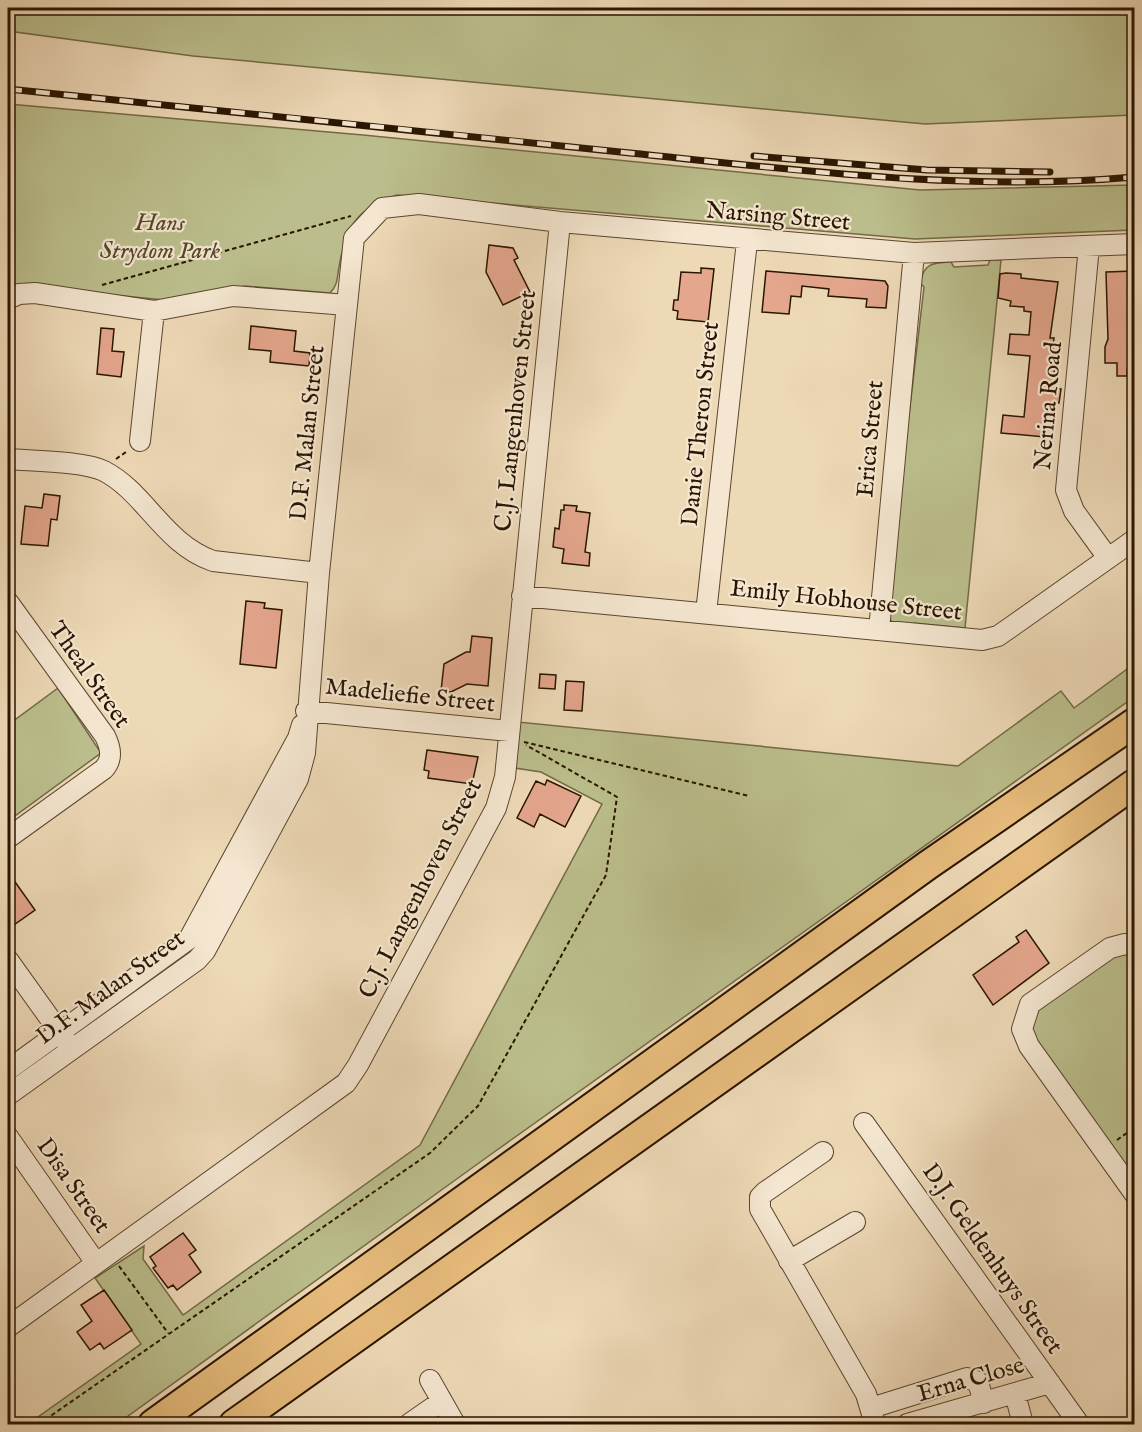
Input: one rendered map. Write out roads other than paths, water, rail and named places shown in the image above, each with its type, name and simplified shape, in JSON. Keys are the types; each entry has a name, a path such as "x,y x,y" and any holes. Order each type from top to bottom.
{"highway":[{"path":"153,1425 928,865 1134,723"},
{"path":"234,1425 1134,784"}],"street":[{"name":"Narsing Street","path":"382,208 418,204 560,222 914,254 1134,243"},
{"name":"D.F. Malan Street","path":"8,1095 197,960 207,949 298,779 305,753 306,711 319,573 354,238 382,208"},
{"name":"C.J. Langenhoven Street","path":"8,1327 331,1095 354,1073 496,808 505,777 560,222"},
{"name":"Danie Theron Street","path":"706,613 747,240"},
{"name":"Nerina Road","path":"1089,246 1066,490 1074,511 1108,558"},
{"name":"Erica Street","path":"879,630 914,254"},
{"path":"8,299 19,294 35,294 154,311 233,296 347,305"},
{"path":"140,441 154,311"},
{"path":"8,459 102,470 129,492 177,541 200,557 213,561 319,573"},
{"name":"Emily Hobhouse Street","path":"522,596 982,640 998,636 1134,540"},
{"name":"Theal Street","path":"8,838 104,769 109,763 110,753 105,736 9,608"},
{"name":"D.F. Malan Street","path":"8,1070 189,939 298,738 306,711"},
{"name":"Madeliefie Street","path":"306,711 509,731"},
{"path":"189,939 207,949"},
{"path":"1134,946 1125,944 1110,948 1030,1004 1022,1029 1029,1046 1134,1193"},
{"path":"8,960 71,1048"},
{"name":"D.J. Geldenhuys Street","path":"864,1123 1079,1425"},
{"name":"Disa Street","path":"8,1137 104,1258"},
{"path":"823,1152 760,1197 763,1215 866,1394 873,1416 967,1378 978,1382 984,1403"},
{"path":"789,1262 855,1222"},
{"path":"430,1380 455,1425"},
{"name":"Erna Close","path":"907,1425 1050,1383"},
{"path":"1015,1394 1023,1425"},
{"path":"409,1425 442,1401"}],"railway":[{"path":"8,89 882,177 1008,182 1134,177"},
{"path":"754,156 927,170 1050,172"}],"park label":[{"name":"Hans Strydom Park","path":"160,237"}]}
